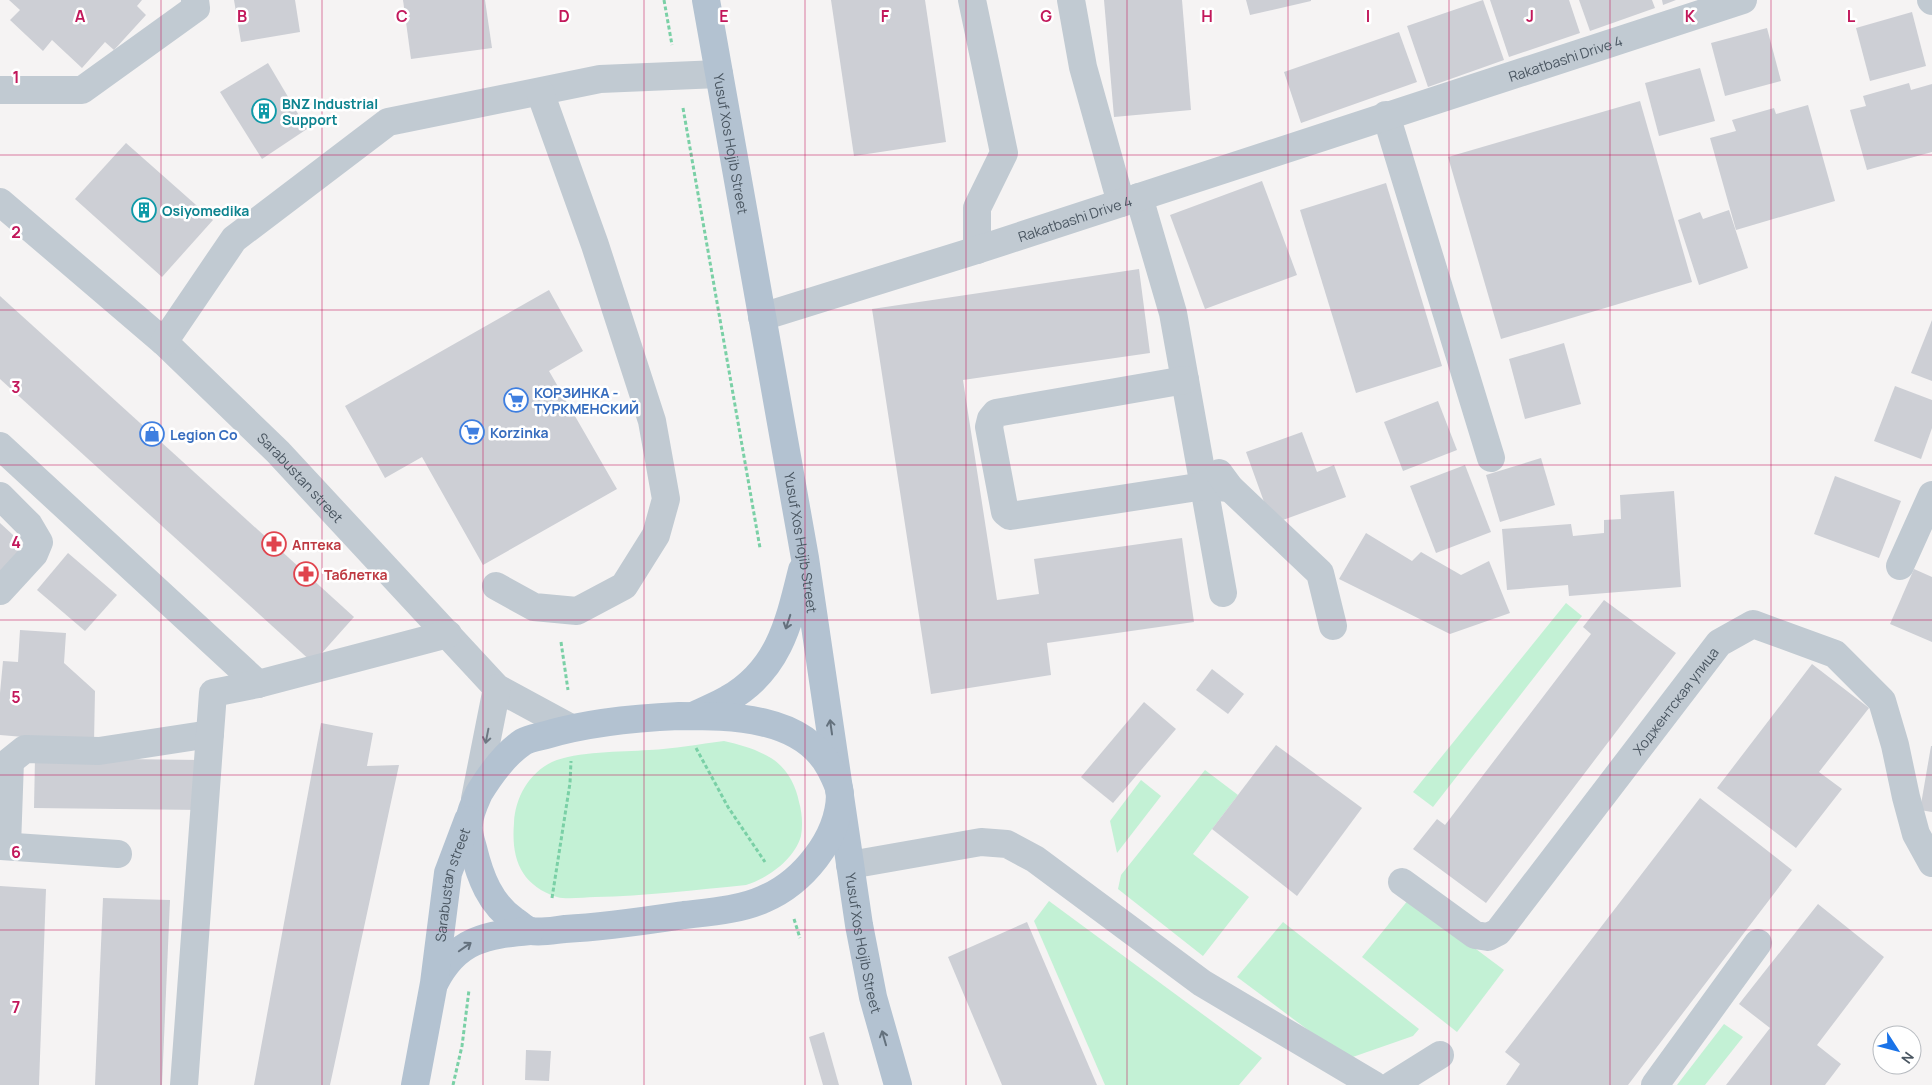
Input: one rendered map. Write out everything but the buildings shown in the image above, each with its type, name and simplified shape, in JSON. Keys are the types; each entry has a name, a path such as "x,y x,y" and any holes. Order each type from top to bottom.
{"main road":[{"name":"Yusuf Xos Hojib Street","path":"706,0 805,558 859,925 873,997 898,1085"},
{"path":"686,716 729,699 765,669 783,639 805,558"},
{"path":"434,983 446,963 462,948 474,941 494,934 596,928 719,911 762,900 783,889 803,874 823,846 836,816 840,793 830,768 820,754 792,732 753,720 686,716 638,719 571,728 524,742 500,764 480,792 468,825 478,868 492,899 501,911 538,931"},
{"name":"Sarabustan street","path":"415,1085 434,983 448,873 474,806"}],"street":[{"path":"0,90 82,90 196,8 196,0"},
{"path":"972,0 1004,153 976,208 977,250"},
{"path":"1071,0 1083,67 1130,200 1173,313 1196,444 1217,487 1223,593"},
{"name":"Rakatbashi Drive 4","path":"762,317 977,250 1743,0"},
{"path":"164,342 234,239 388,122 600,79 719,74"},
{"path":"496,586 534,607 577,611 624,586 656,535 666,499 652,421 595,245 540,92"},
{"path":"1386,115 1491,458"},
{"name":"Sarabustan street","path":"0,202 164,342 278,452 497,688 571,728"},
{"path":"1185,380 996,413 988,427 1005,512 1010,516 1217,487 1320,573 1333,626"},
{"path":"0,446 258,684"},
{"path":"1900,566 1932,495"},
{"path":"0,496 29,525 39,542 34,554 0,591"},
{"name":"Ходжентская улица","path":"1402,882 1475,935 1488,938 1498,932 1719,643 1753,624 1835,654 1882,701 1896,745 1906,797 1916,834 1932,863"},
{"path":"184,1085 213,692 258,684 448,634"},
{"name":"Sarabustan street","path":"474,806 497,688"},
{"path":"118,854 3,846 10,761 24,749 99,751 210,734"},
{"path":"850,865 981,842 1007,844 1035,859 1202,983 1374,1085"},
{"path":"1655,1085 1758,943"},
{"path":"1392,1085 1440,1055"}],"path":[{"path":"664,0 760,548"},
{"path":"538,931 556,878 570,783 571,728 568,686 555,609"},
{"path":"686,716 728,806 783,889 800,938"},
{"path":"453,1085 462,1046 470,983"}],"green space":[{"path":"1566,603 1582,616 1433,807 1413,792"},
{"path":"724,741 760,752 771,758 786,771 795,789 800,806 801,836 793,853 771,873 746,885 652,894 566,898 557,897 545,892 527,878 521,869 514,848 517,804 530,780 544,767 562,758 586,754 668,749"},
{"path":"1205,770 1238,795 1193,854 1249,897 1203,956 1118,889 1121,875"},
{"path":"1141,780 1161,796 1117,853 1110,821"},
{"path":"1409,899 1504,970 1457,1032 1362,957"},
{"path":"1049,901 1262,1058 1239,1085 1105,1085 1034,921"},
{"path":"1283,922 1419,1029 1413,1036 1347,1059 1237,977"},
{"path":"1724,1024 1743,1037 1705,1085 1677,1085"}],"place":[{"name":"BNZ Industrial Support","path":"264,111"},
{"name":"Osiyomedika","path":"144,210"},
{"name":"КОРЗИНКА - ТУРКМЕНСКИЙ","path":"516,400"},
{"name":"Korzinka","path":"472,432"},
{"name":"Legion Co","path":"152,434"},
{"name":"Аптека","path":"274,544"},
{"name":"Таблетка","path":"306,574"}]}
